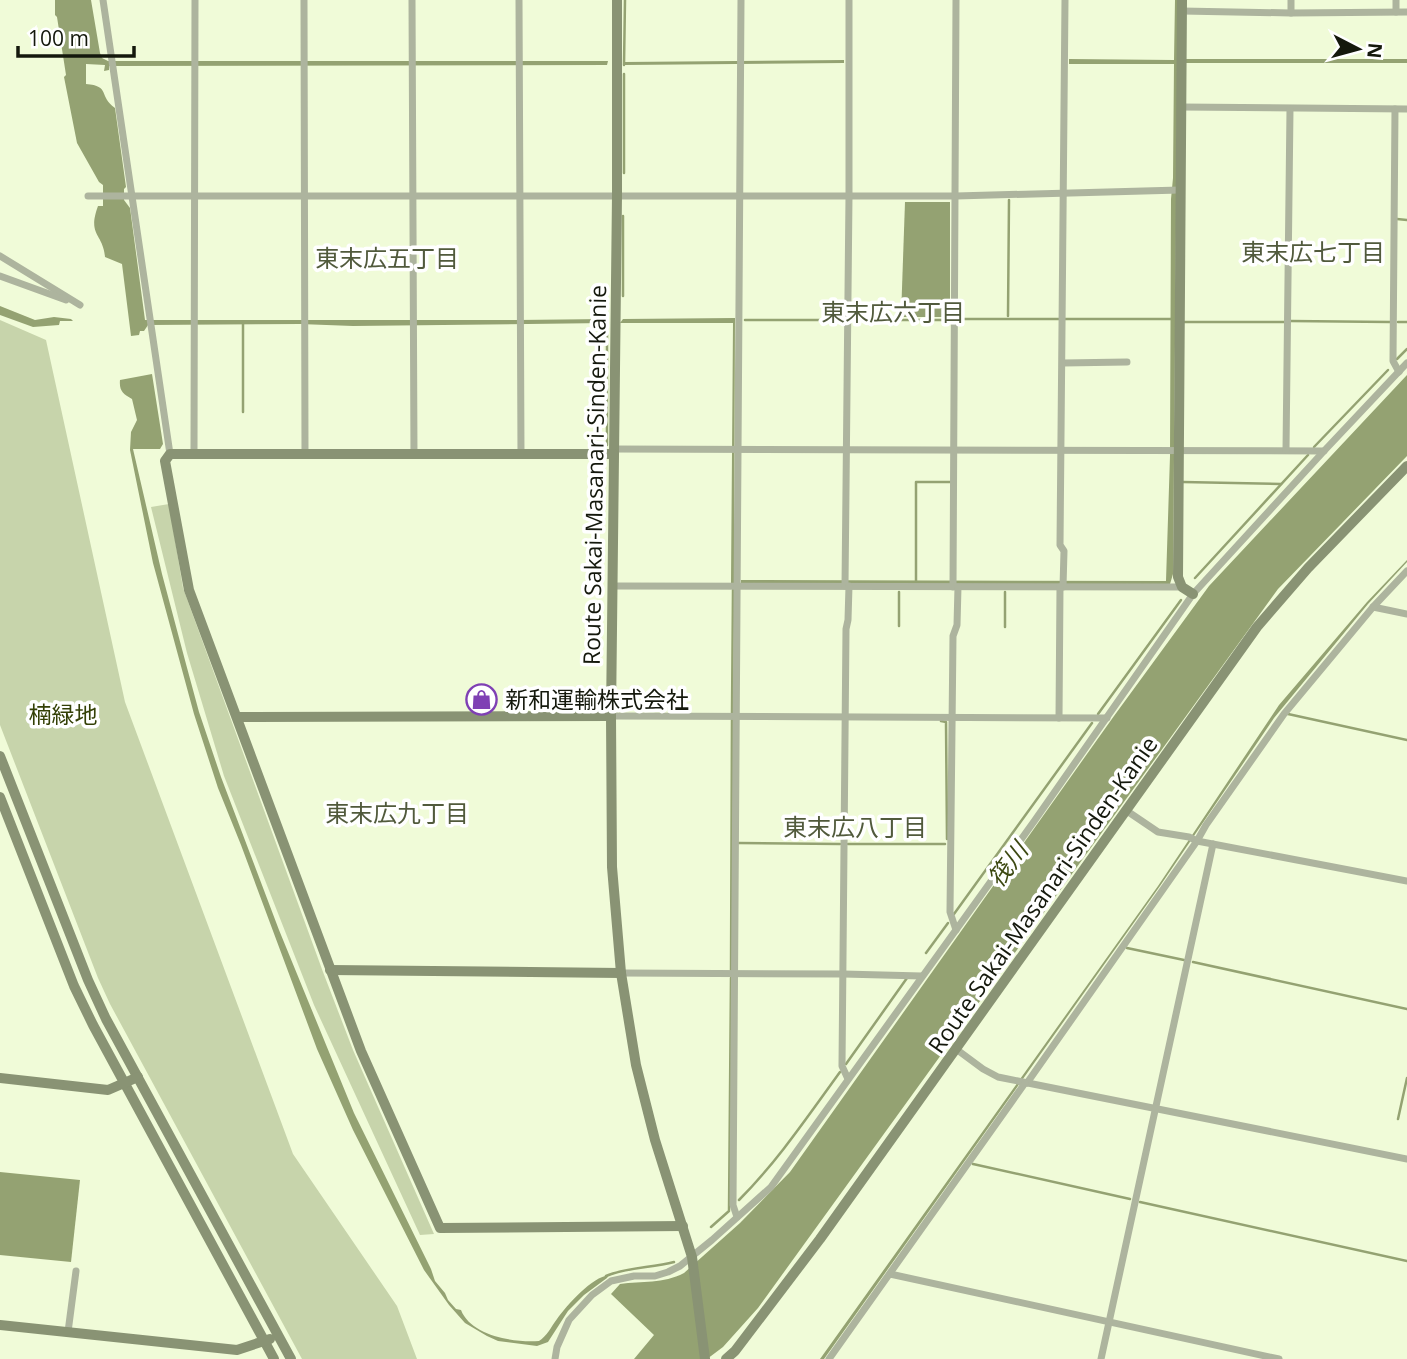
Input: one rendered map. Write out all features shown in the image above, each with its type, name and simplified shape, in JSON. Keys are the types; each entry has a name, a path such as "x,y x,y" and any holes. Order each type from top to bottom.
{"street":[{"path":"103,0 170,454 165,461 189,590 361,1051 440,1228 683,1226"},
{"path":"194,455 195,0"},
{"path":"304,0 305,454"},
{"path":"412,0 414,455"},
{"path":"519,0 521,454"},
{"name":"Route Sakai-Masanari-Sinden-Kanie","path":"617,0 612,867 621,973 636,1065 655,1140 692,1256 705,1359"},
{"path":"737,1217 733,1205 738,716 735,450 741,0"},
{"path":"848,1079 842,1066 848,620 846,450 849,0"},
{"path":"956,0 954,584 957,625 953,636 950,912 956,930"},
{"path":"1059,718 1064,551 1060,545 1065,0"},
{"path":"1291,0 1291,13"},
{"path":"1396,0 1396,12"},
{"path":"1182,587 1178,577 1174,450 1176,190 1181,107 1182,5 1291,13 1407,12"},
{"path":"1181,107 1407,109"},
{"path":"1286,450 1290,109"},
{"path":"1395,109 1393,361 1399,372"},
{"path":"92,196 956,196 1176,190"},
{"path":"0,256 80,305 0,276"},
{"path":"1063,363 1127,362"},
{"path":"555,1359 557,1347 569,1320 584,1302 602,1287 611,1281 668,1272 692,1256 771,1186 1193,594 1407,363"},
{"path":"170,454 414,455 735,450 1324,451"},
{"name":"Route Sakai-Masanari-Sinden-Kanie","path":"726,1359 735,1351 820,1239 1257,627 1308,568 1407,466"},
{"path":"829,1359 1023,1082 1197,841 1284,713 1373,607 1407,571"},
{"path":"613,586 1063,584 1182,587 1193,594"},
{"path":"1373,607 1407,614"},
{"path":"237,717 1107,718"},
{"path":"0,756 88,980 106,1019 290,1359"},
{"path":"0,797 3,811 93,1025 274,1359"},
{"path":"3,811 19,805"},
{"path":"1127,811 1158,832 1407,881"},
{"path":"1101,1359 1213,844"},
{"path":"330,970 922,976"},
{"path":"956,1049 998,1077 1407,1159"},
{"path":"0,1078 108,1090 138,1077"},
{"path":"68,1332 76,1271"},
{"path":"890,1274 1279,1359"},
{"path":"0,1325 237,1350 278,1337"}],"green space":[{"name":"楠緑地","path":"0,320 46,340 125,702 293,1154 397,1306 417,1359 302,1359 98,978 0,725"},
{"path":"169,504 183,588 353,1050 434,1234 420,1235 314,1005 224,776 187,653 151,507"}],"shaded area":[{"path":"55,0 91,0 100,53 102,58 108,61 608,61 607,65 109,66 109,70 104,71 105,65 86,64 86,84 102,89 115,108 126,187 124,200 130,208 145,320 607,319 606,323 148,325 139,335 131,336 122,264 105,257 95,229 98,206 103,206 103,185 77,143 64,77 66,75 55,15"},
{"path":"1175,0 1178,0 1173,574 1170,584 741,584 741,580 1166,581 1174,64 1069,64 1069,59 1174,60"},
{"path":"1185,59 1407,59 1407,63 1186,63"},
{"path":"844,60 844,63 624,65 624,62"},
{"path":"905,202 950,202 950,317 901,317"},
{"path":"0,306 35,320 54,317 73,321 33,327 0,315"},
{"path":"735,318 734,584 731,584 733,323 620,323 623,319"},
{"path":"152,374 163,444 160,449 133,449 162,574 199,712 279,930 354,1113 435,1281 456,1309 461,1310 466,1319 484,1332 518,1341 539,1341 580,1292 609,1275 568,1311 548,1342 537,1346 498,1341 465,1323 449,1305 424,1270 353,1130 317,1049 218,788 194,714 153,563 130,450 131,432 137,420 132,399 122,392 120,387 120,380"},
{"path":"1407,375 1407,456 1278,589 758,1308 723,1347 707,1359 634,1359 654,1335 611,1294 620,1284 660,1281 684,1273 740,1223 790,1172 1209,586"},
{"path":"1407,560 1274,718 1160,886 824,1359 820,1359 1158,886 1279,705 1367,602"},
{"path":"0,1172 80,1180 71,1262 0,1255"}],"waterway":[{"path":"624,65 625,0"},
{"path":"624,74 624,173"},
{"path":"1008,316 1009,200"},
{"path":"623,216 623,296"},
{"path":"1397,219 1407,220"},
{"path":"959,319 1059,319"},
{"path":"1065,319 1173,319"},
{"path":"745,320 844,320"},
{"path":"851,320 950,320"},
{"path":"1290,321 1390,322"},
{"path":"1183,322 1284,322"},
{"path":"1398,322 1407,322"},
{"path":"243,324 243,412"},
{"path":"607,329 607,445"},
{"path":"1397,359 1407,349"},
{"path":"1314,447 1388,370"},
{"path":"1195,578 1308,455"},
{"path":"916,581 916,482 950,482"},
{"path":"1183,482 1281,484"},
{"path":"732,713 733,590"},
{"path":"899,592 899,626"},
{"path":"1005,592 1005,627"},
{"path":"1098,714 1181,600"},
{"path":"1288,714 1407,740"},
{"path":"731,970 732,719"},
{"path":"941,721 946,722 947,839"},
{"name":"筏川","path":"954,914 1092,723"},
{"path":"739,843 840,844"},
{"path":"848,844 945,844"},
{"path":"926,953 948,923"},
{"path":"1127,948 1184,960"},
{"path":"1193,962 1407,1009"},
{"path":"711,1227 729,1211 731,978"},
{"path":"846,1064 907,978"},
{"path":"739,1200 779,1154 840,1072"},
{"path":"1398,1119 1407,1078"},
{"path":"973,1164 1130,1199"},
{"path":"1140,1202 1407,1261"},
{"path":"606,1276 674,1262"}],"place":[{"name":"新和運輸株式会社","path":"482,700"}],"district":[{"name":"東末広七丁目","path":"1313,253"},
{"name":"東末広五丁目","path":"387,259"},
{"name":"東末広六丁目","path":"893,313"},
{"name":"東末広九丁目","path":"397,814"},
{"name":"東末広八丁目","path":"855,828"}]}
